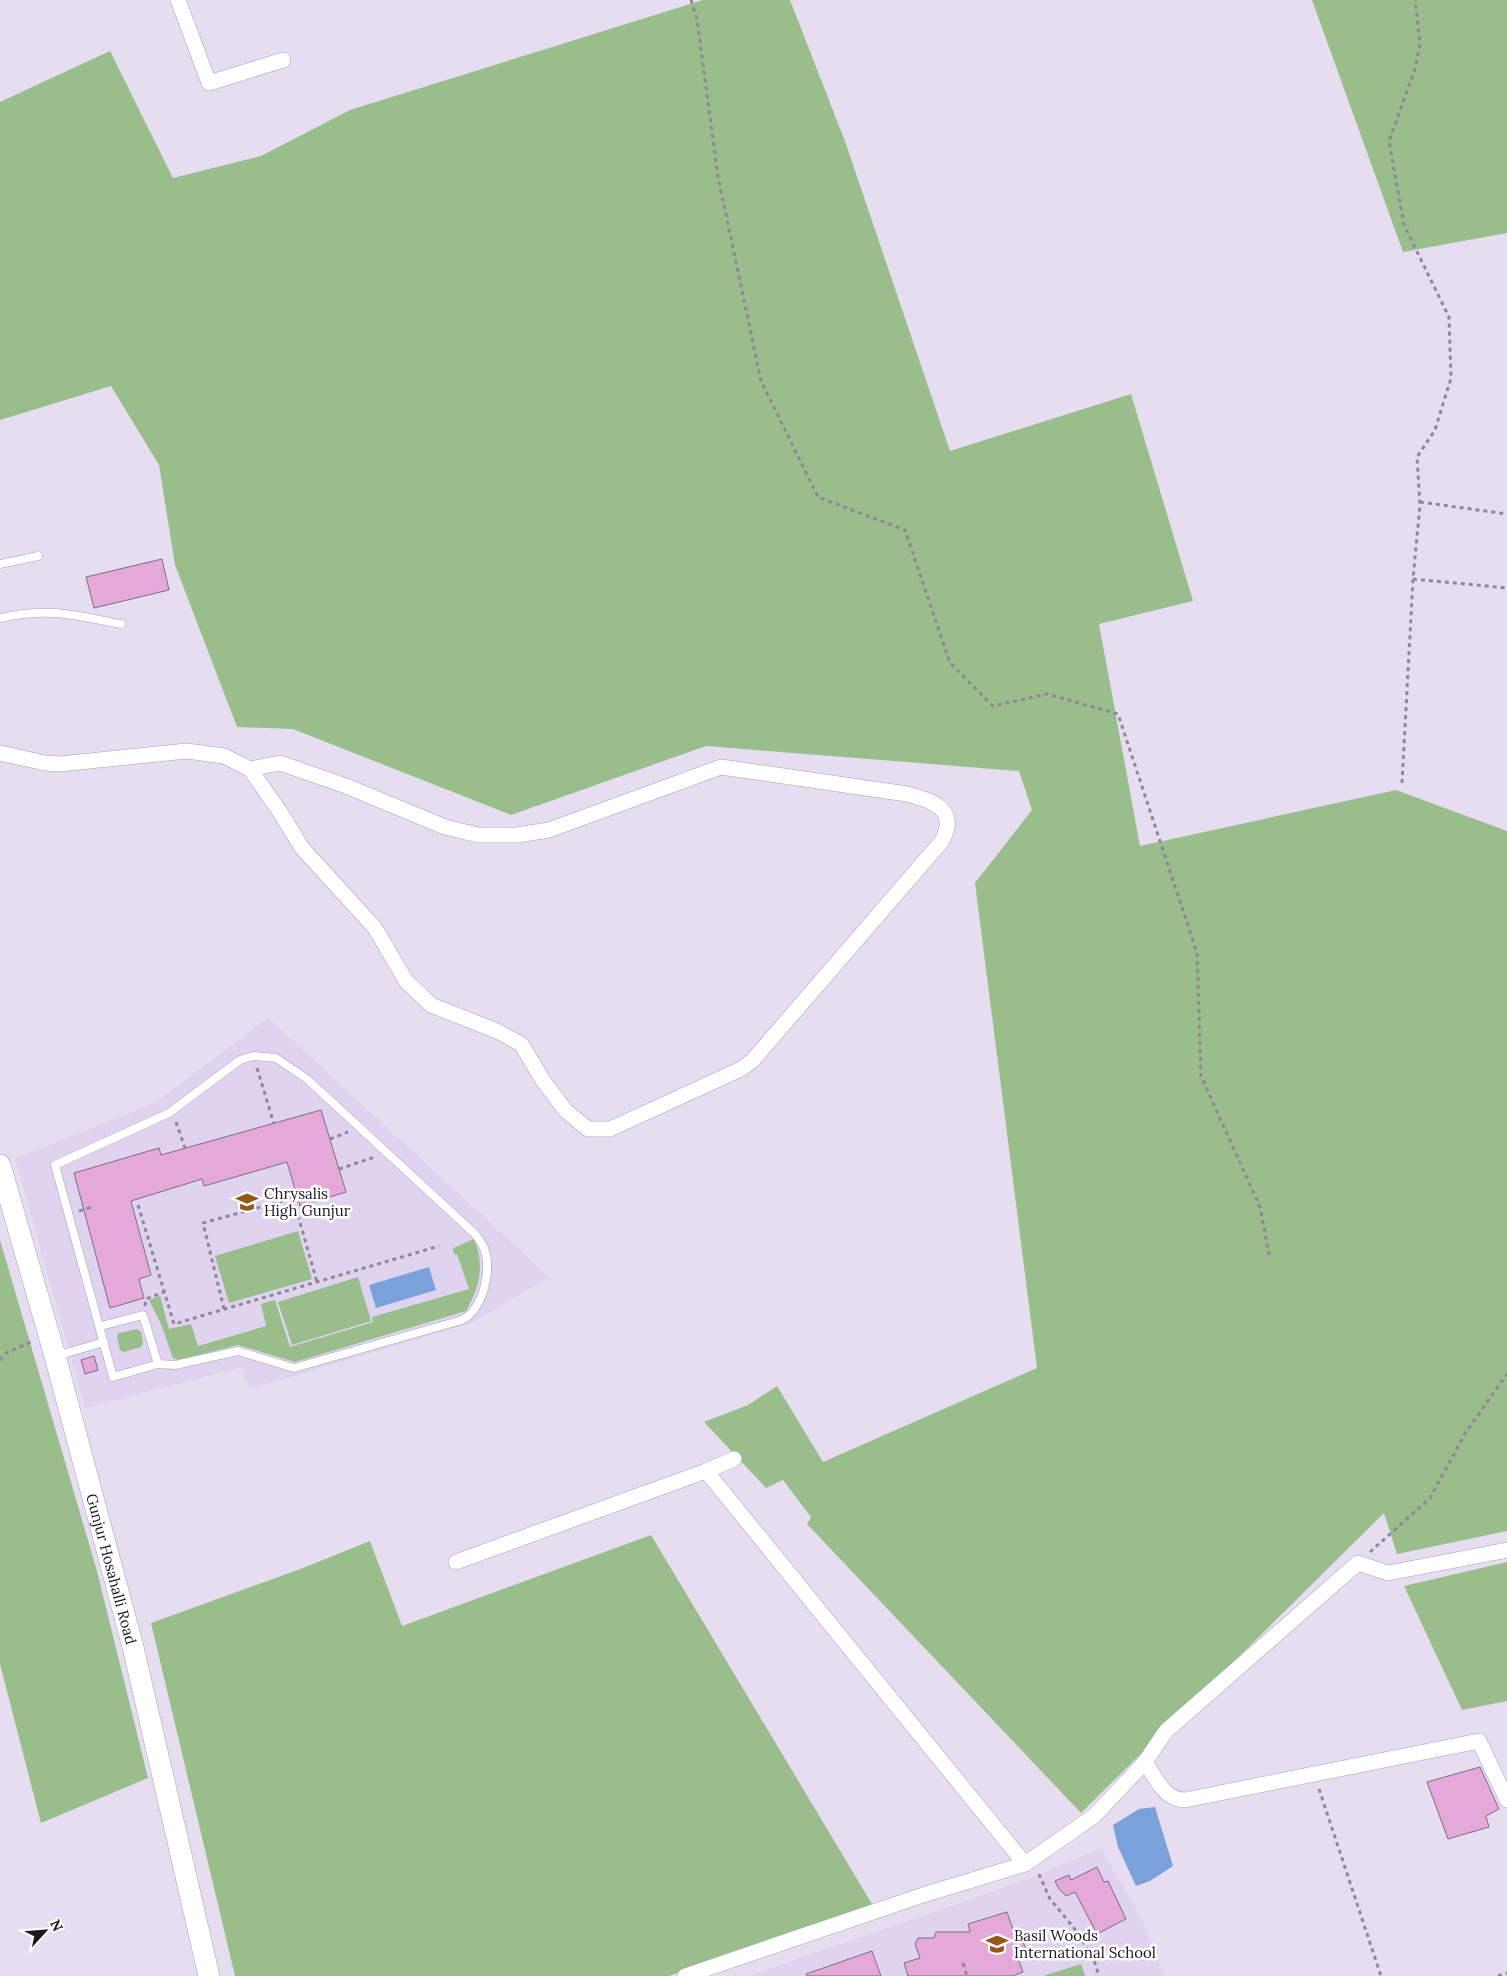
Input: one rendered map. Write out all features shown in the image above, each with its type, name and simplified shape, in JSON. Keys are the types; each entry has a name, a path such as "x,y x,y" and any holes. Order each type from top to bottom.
{"street":[{"path":"178,0 209,83 283,60"},
{"path":"0,753 45,763 60,764 187,751 224,756 250,769 302,848 375,928 406,981 431,1005 497,1031 521,1044 544,1082 566,1112 588,1129 610,1129 741,1070 752,1061 942,841 949,828 947,817 934,802 907,794 721,767 549,830 517,835 478,835 445,827 346,786 280,764 250,769"},
{"name":"Gunjur Hosahalli Road","path":"0,1165 49,1334 133,1647 210,1976"},
{"path":"456,1562 706,1471 734,1459"},
{"path":"706,1471 1029,1862"},
{"path":"685,1976 923,1895 1029,1862 1094,1816 1145,1762 1166,1731 1358,1563 1388,1573 1507,1550"},
{"path":"1145,1762 1168,1796 1176,1800 1479,1741 1507,1800"}],"lane":[{"path":"0,564 38,556"},
{"path":"0,618 27,612 58,612 121,624"},
{"path":"253,1056 266,1056 286,1064 360,1128 475,1234 484,1247 487,1262 486,1279 475,1310 468,1317 294,1368 238,1351 175,1366 158,1364 113,1377 101,1326 55,1165 172,1110 240,1060 253,1056"},
{"path":"101,1326 144,1316 158,1364"},
{"path":"55,1356 104,1342"}],"path":[{"path":"691,0 697,19 718,176 761,381 818,497 905,530 950,663 993,706 1047,694 1118,714 1197,953 1201,1076 1260,1207 1269,1255"},
{"path":"1402,784 1413,578 1420,502 1418,457 1434,430 1451,378 1449,317 1404,225 1389,141 1415,69 1420,44 1415,0"},
{"path":"1420,502 1507,514"},
{"path":"1413,578 1507,588"},
{"path":"253,1056 274,1124"},
{"path":"172,1110 184,1148"},
{"path":"330,1139 360,1128"},
{"path":"339,1169 387,1153"},
{"path":"224,1309 203,1223 293,1198 317,1282"},
{"path":"138,1205 174,1324 438,1246"},
{"path":"144,1316 146,1298 164,1292"},
{"path":"0,1360 6,1353 49,1334"},
{"path":"1358,1563 1430,1498 1466,1432 1507,1374"},
{"path":"1314,1774 1381,1976"},
{"path":"1029,1862 1050,1899 1074,1928 1093,1957 1099,1976"},
{"path":"963,1963 967,1976"},
{"path":"1498,1976 1507,1974"}],"shaded area":[{"name":"Chrysalis High Gunjur","path":"268,1018 549,1277 472,1323 250,1389 242,1367 85,1408 15,1159 155,1103"},
{"name":"Basil Woods International School","path":"1101,1848 1138,1911 1164,1976 749,1976 1032,1878"}],"green space":[{"path":"703,0 790,0 846,144 950,451 1131,394 1193,601 1099,624 1140,846 1396,790 1507,831 1507,1531 1397,1554 1384,1513 1081,1813 807,1524 811,1517 783,1480 766,1488 704,1422 748,1405 777,1386 823,1462 1037,1368 975,883 1032,810 1019,771 706,746 511,815 293,729 237,727 175,565 159,465 111,386 0,420 0,102 110,51 173,178 261,156 350,110"},
{"path":"1312,0 1507,0 1507,233 1403,252"},
{"path":"298,1231 312,1279 229,1303 215,1256"},
{"path":"474,1239 480,1267 478,1284 466,1311 295,1362 238,1345 178,1360 173,1358 161,1324 149,1300 160,1296 169,1329 191,1324 198,1346 266,1326 261,1304 275,1300 290,1347 373,1322 372,1317 469,1289 457,1254 454,1255 453,1248"},
{"path":"0,1240 97,1571 148,1778 41,1823 0,1664"},
{"path":"358,1277 371,1321 292,1345 278,1302"},
{"path":"137,1329 141,1332 143,1343 141,1347 124,1352 120,1350 117,1337 119,1333"},
{"path":"651,1535 872,1904 669,1976 235,1976 151,1623 303,1568 370,1541 402,1626"},
{"path":"1507,1562 1507,1701 1462,1710 1404,1586"},
{"path":"1081,1964 1085,1976 1043,1976"}],"water":[{"path":"429,1267 436,1290 376,1308 369,1285"},
{"path":"1155,1807 1173,1866 1150,1881 1136,1886 1118,1847 1113,1825 1139,1809"}],"building":[{"path":"162,559 169,590 94,608 86,577"},
{"path":"321,1110 346,1192 300,1206 287,1162 204,1186 202,1179 131,1201 151,1275 139,1279 144,1298 110,1308 74,1173 159,1148 161,1155"},
{"path":"94,1356 98,1370 85,1374 81,1360"},
{"path":"1480,1767 1499,1809 1486,1816 1489,1827 1448,1839 1427,1782"},
{"path":"1097,1867 1104,1882 1108,1881 1126,1919 1097,1934 1075,1892 1066,1896 1059,1889 1055,1881 1069,1875 1071,1880"},
{"path":"1007,1912 1016,1938 1021,1936 1026,1950 1016,1953 1023,1972 1013,1976 908,1976 904,1963 920,1958 915,1944 918,1938 934,1938 936,1932 970,1932 968,1924"},
{"path":"872,1951 881,1976 807,1976 806,1974"}],"place":[{"name":"Chrysalis High Gunjur","path":"247,1202"},
{"name":"Basil Woods International School","path":"997,1944"}]}
